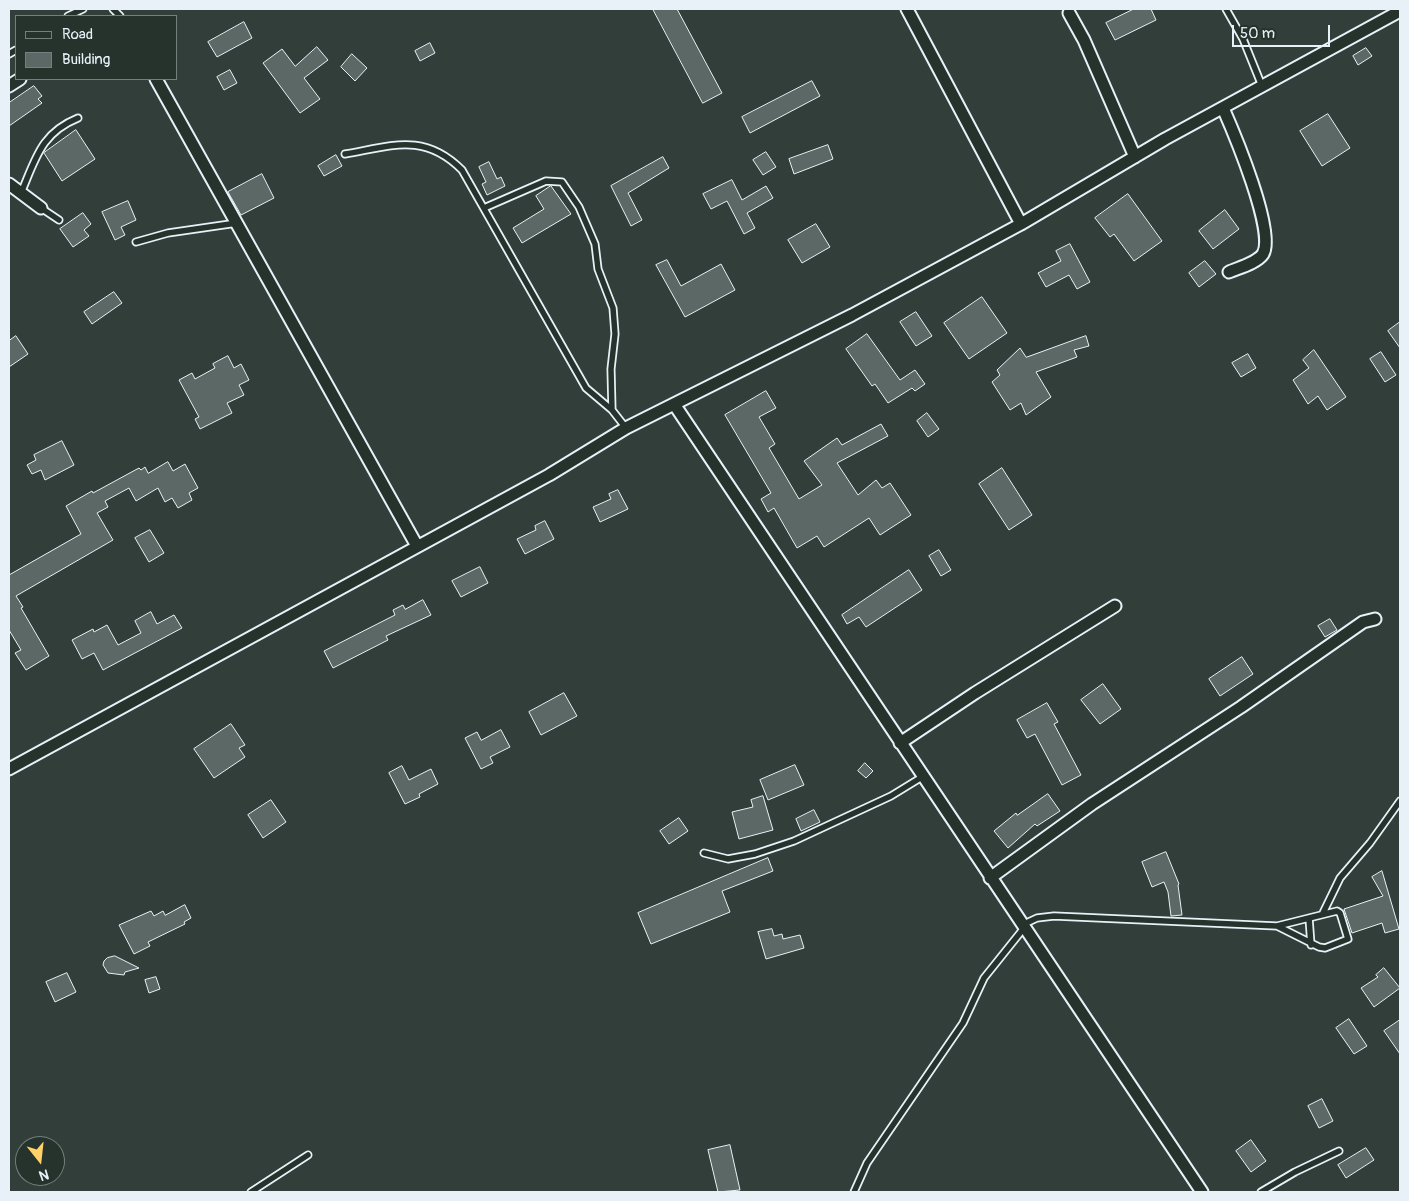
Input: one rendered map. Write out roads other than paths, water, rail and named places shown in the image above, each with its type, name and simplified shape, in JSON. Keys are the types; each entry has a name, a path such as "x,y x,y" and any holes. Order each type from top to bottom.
{"street":[{"path":"907,9 1021,224"},
{"path":"9,768 549,475 626,428 852,315 1021,224 1135,157 1400,11"},
{"path":"1069,13 1084,40 1135,157"},
{"path":"157,80 417,546"},
{"path":"1223,108 1237,139 1257,199 1265,244 1263,254 1259,258 1229,272"},
{"path":"9,184 42,208"},
{"path":"674,404 922,777 1202,1192"},
{"path":"900,743 975,693 1115,606"},
{"path":"990,878 1092,804 1241,708 1364,622 1374,619"}],"lane":[{"path":"70,15 83,9"},
{"path":"1226,9 1243,39 1263,86"},
{"path":"21,192 44,141 63,124 78,118"},
{"path":"345,154 407,143 432,149 450,158 462,170 586,388 612,410 626,428"},
{"path":"484,208 546,181 556,180 566,186 590,230 595,244 598,270 613,308 615,334 611,369 612,410"},
{"path":"42,208 59,220"},
{"path":"136,242 168,233 236,223"},
{"path":"704,853 728,859 756,854 837,822 922,777"},
{"path":"1323,913 1340,878 1370,843 1400,801"},
{"path":"854,1192 867,1163 963,1023 984,978 1023,927 1037,918 1054,916 1277,926 1333,911 1340,913 1348,939 1346,942 1325,948 1311,945 1277,926"},
{"path":"1309,918 1311,945"},
{"path":"1261,1192 1339,1151"},
{"path":"251,1192 308,1155"}]}
